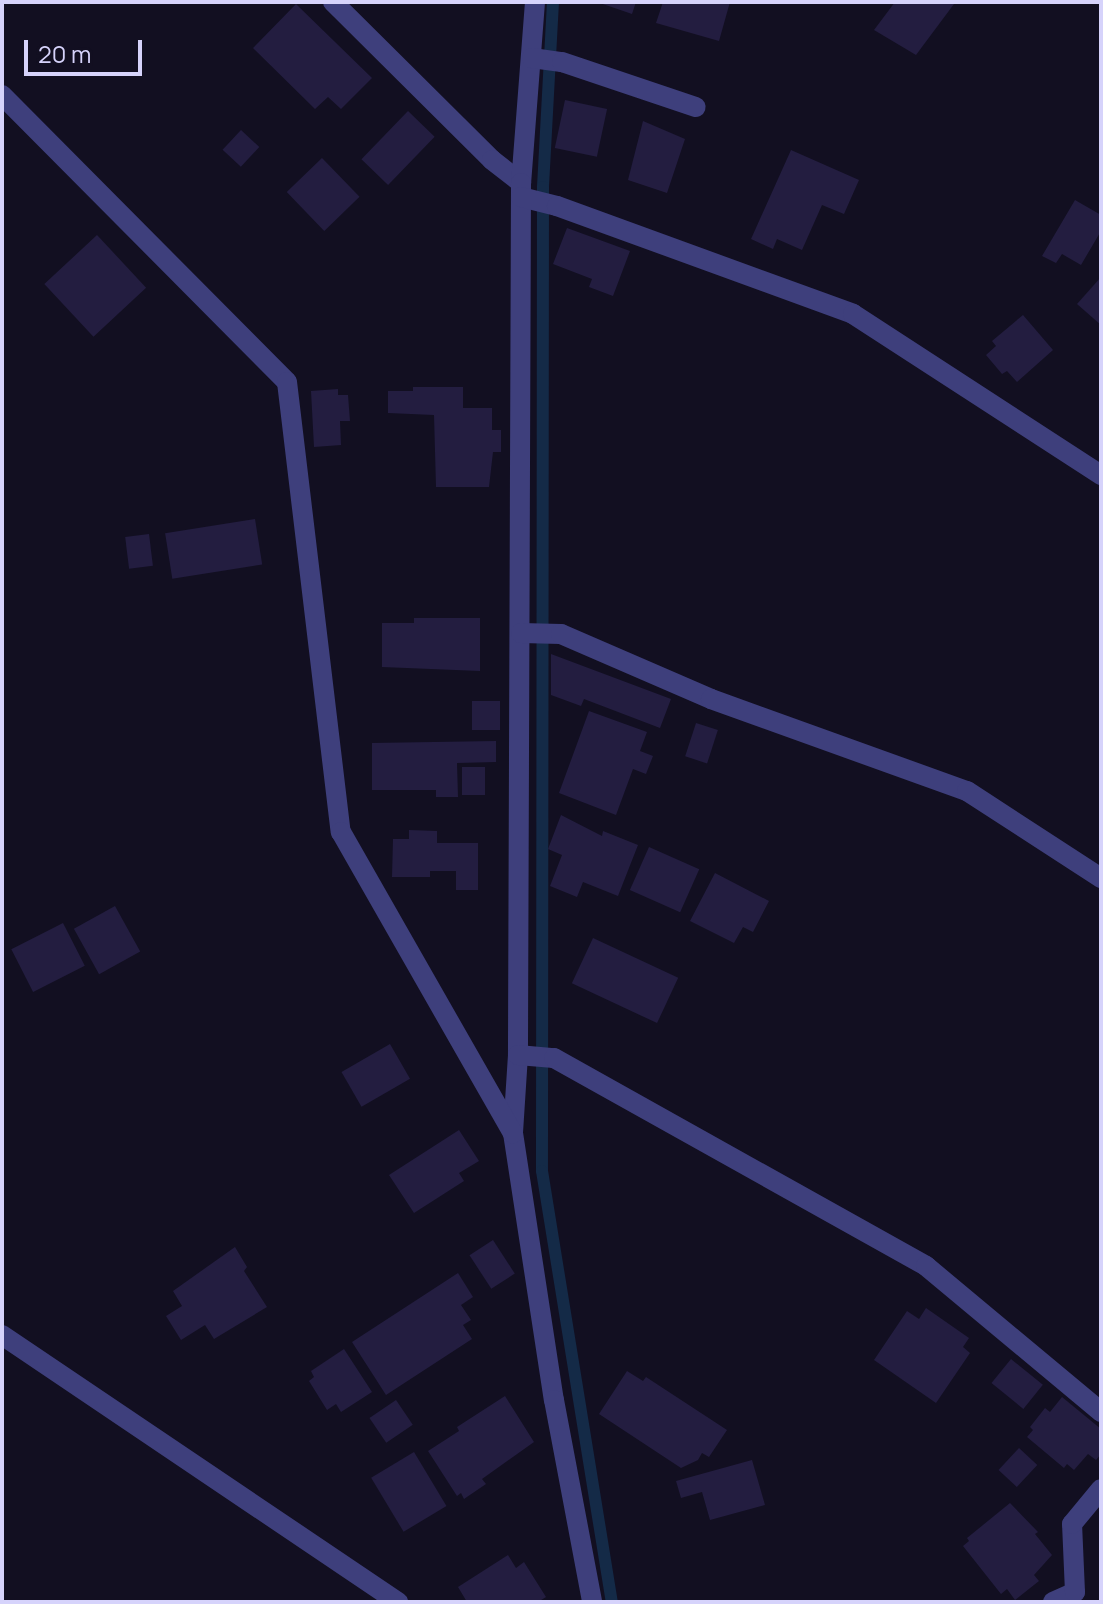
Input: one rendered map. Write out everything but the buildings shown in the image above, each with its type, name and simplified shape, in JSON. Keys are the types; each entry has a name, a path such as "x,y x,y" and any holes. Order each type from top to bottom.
{"street":[{"path":"333,2 521,190 853,314 1101,475"},
{"path":"535,2 521,190 518,1055 513,1133 554,1400 592,1602"},
{"path":"532,58 562,62 696,107"},
{"path":"2,95 287,382 341,832 513,1133"},
{"path":"521,633 561,634 711,699 967,791 1101,878"},
{"path":"518,1055 554,1058 926,1266 1101,1412"},
{"path":"2,1335 398,1602"},
{"path":"1053,1602 1083,1597 1072,1524 1101,1489"}],"waterway":[{"path":"553,2 543,187 542,1171 612,1602"}]}
